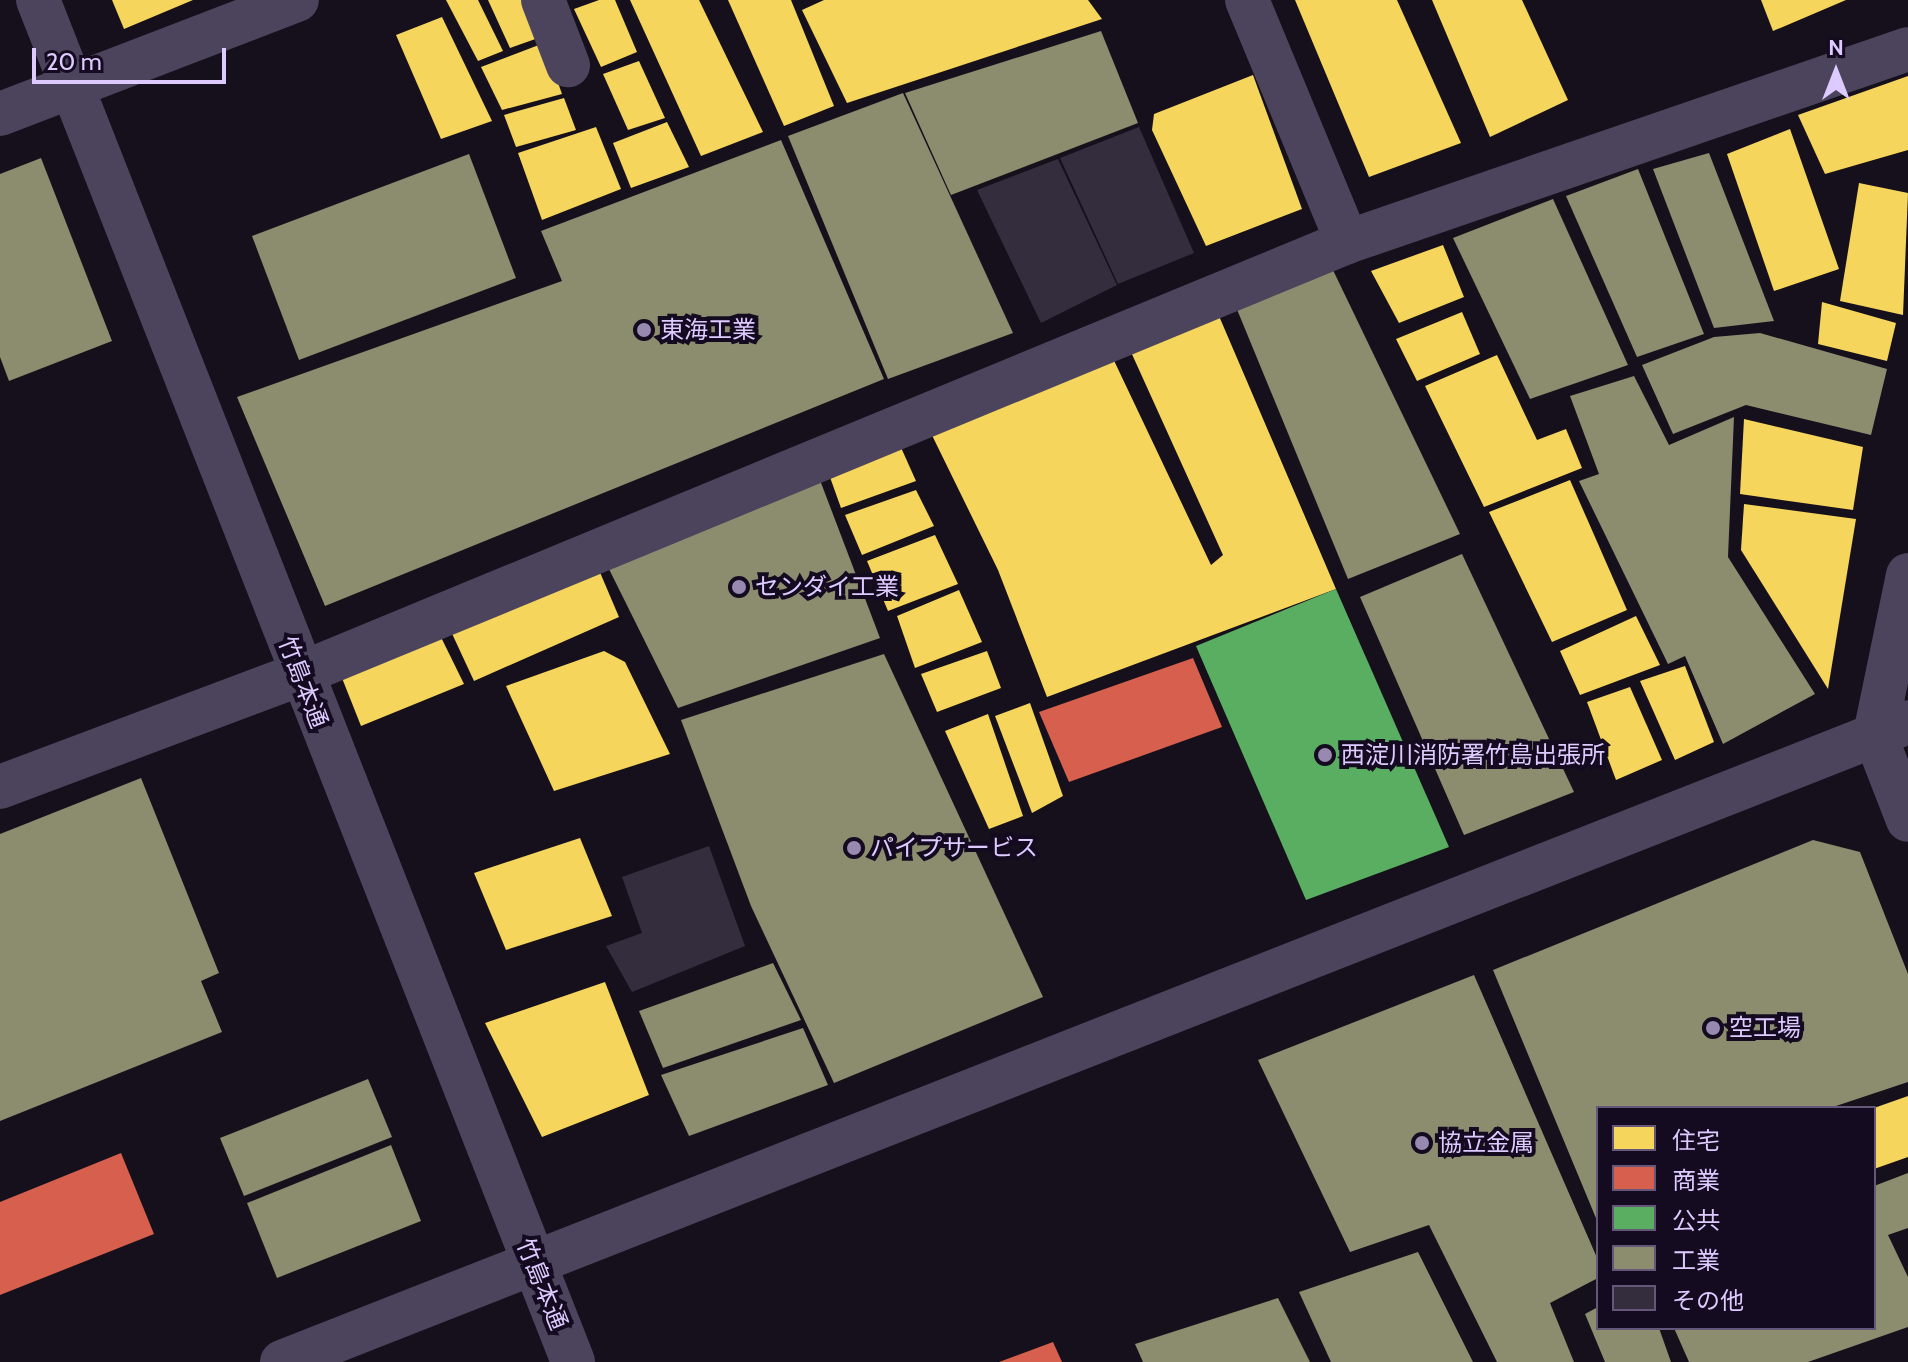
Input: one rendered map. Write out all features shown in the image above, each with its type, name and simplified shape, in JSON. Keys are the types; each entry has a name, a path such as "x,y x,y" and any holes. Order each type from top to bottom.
{"street":[{"name":"竹島本通","path":"38,0 300,674 573,1362"},
{"path":"0,114 297,0"},
{"path":"543,0 568,65"},
{"path":"1247,0 1347,242"},
{"path":"0,787 300,674 1347,242 1908,49"},
{"path":"1908,575 1892,728 1908,820"},
{"path":"282,1362 1892,728"}],"building: 住宅":[{"path":"112,0 193,0 124,29"},
{"path":"446,0 478,0 503,51 478,61"},
{"path":"488,0 525,0 541,37 510,48"},
{"path":"599,0 615,0 637,52 601,67 574,9"},
{"path":"630,0 699,0 763,132 701,156"},
{"path":"728,0 791,0 834,106 784,126"},
{"path":"824,0 1088,0 1102,19 847,103 802,10"},
{"path":"1295,0 1397,0 1461,143 1369,177"},
{"path":"1432,0 1522,0 1568,100 1490,137"},
{"path":"1761,0 1846,0 1773,31"},
{"path":"442,17 492,121 441,139 396,35"},
{"path":"544,43 562,94 502,110 481,67"},
{"path":"639,61 665,118 628,130 603,74"},
{"path":"1253,75 1302,209 1206,246 1152,130 1154,114"},
{"path":"1908,76 1908,150 1825,174 1798,115"},
{"path":"564,98 576,130 516,147 504,115"},
{"path":"667,122 689,167 631,188 613,143"},
{"path":"596,127 621,189 542,220 518,153"},
{"path":"1790,129 1839,269 1774,291 1727,154"},
{"path":"1859,183 1908,193 1903,315 1840,301"},
{"path":"1443,245 1464,297 1399,323 1371,271"},
{"path":"1213,302 1336,589 1047,697 998,570 925,421 1109,350 1211,565 1223,555 1126,341"},
{"path":"1822,302 1896,323 1887,361 1818,344"},
{"path":"1462,312 1480,354 1417,381 1396,339"},
{"path":"1497,355 1537,440 1566,429 1582,468 1484,507 1425,386"},
{"path":"1744,419 1863,447 1853,510 1740,494"},
{"path":"899,443 916,481 841,508 826,466"},
{"path":"1570,480 1627,610 1552,642 1489,512"},
{"path":"916,490 934,526 862,555 845,515"},
{"path":"1744,504 1856,519 1828,689 1741,550"},
{"path":"935,535 958,584 888,611 867,561"},
{"path":"596,563 619,617 474,681 448,625"},
{"path":"959,590 982,642 915,668 897,616"},
{"path":"1636,616 1660,665 1580,695 1560,651"},
{"path":"436,627 464,684 361,726 340,673"},
{"path":"604,651 625,662 670,754 554,791 506,686"},
{"path":"987,651 1001,688 937,712 921,674"},
{"path":"1685,666 1714,742 1675,760 1640,681"},
{"path":"1630,687 1662,760 1616,780 1587,702"},
{"path":"1030,703 1063,796 1032,813 995,716"},
{"path":"988,714 1023,816 989,829 945,731"},
{"path":"580,838 612,916 506,950 474,873"},
{"path":"605,982 649,1095 542,1137 485,1023"},
{"path":"1908,1096 1908,1157 1876,1168 1876,1107"}],"building: 商業":[{"path":"1193,658 1222,727 1069,782 1039,712"},
{"path":"121,1153 154,1234 0,1295 0,1202"},
{"path":"1053,1342 1062,1362 999,1362"}],"building: 公共":[{"name":"西淀川消防署竹島出張所","path":"1336,589 1449,847 1306,900 1196,646"}],"building: 工業":[{"path":"1101,31 1138,123 951,195 905,93"},
{"path":"903,93 1013,333 888,379 788,136"},
{"name":"東海工業","path":"781,140 884,379 325,606 237,397 562,281 541,231"},
{"path":"1709,153 1774,321 1714,328 1653,169"},
{"path":"469,154 516,278 299,360 252,236"},
{"path":"41,158 112,341 9,381 0,357 0,174"},
{"path":"1638,169 1704,334 1637,357 1566,196"},
{"path":"1553,199 1628,365 1530,399 1453,238"},
{"path":"1332,268 1460,534 1348,579 1236,307"},
{"path":"1760,333 1887,369 1871,435 1746,405 1673,434 1642,365 1714,337"},
{"path":"1634,376 1669,445 1734,417 1728,557 1815,694 1723,744 1685,656 1668,664 1579,481 1599,474 1570,396"},
{"name":"センダイ工業","path":"815,467 880,638 678,708 604,559"},
{"path":"1462,554 1574,792 1464,835 1360,597"},
{"name":"パイプサービス","path":"884,654 1043,997 834,1083 751,906 681,720"},
{"path":"141,778 219,973 201,981 222,1032 0,1121 0,834"},
{"name":"空工場","path":"1813,840 1860,852 1908,974 1908,1082 1836,1106 1596,1106 1596,1218 1493,970"},
{"path":"773,963 801,1020 663,1068 639,1011"},
{"name":"協立金属","path":"1474,975 1596,1255 1596,1279 1550,1303 1574,1362 1497,1362 1429,1225 1350,1252 1258,1060"},
{"path":"803,1028 828,1085 689,1136 661,1075"},
{"path":"368,1079 392,1137 244,1196 220,1138"},
{"path":"391,1145 421,1221 277,1278 247,1203"},
{"path":"1908,1173 1908,1228 1888,1235 1908,1277 1908,1327 1808,1362 1689,1362 1675,1330 1876,1330 1876,1185"},
{"path":"1418,1252 1473,1362 1331,1362 1299,1292"},
{"path":"1278,1298 1310,1362 1143,1362 1135,1344"},
{"path":"1596,1308 1596,1330 1660,1330 1671,1362 1605,1362 1585,1314"}],"building: その他":[{"path":"1139,127 1194,253 1118,284 1060,158"},
{"path":"1058,159 1117,285 1041,323 977,190"},
{"path":"709,846 745,946 632,992 606,946 642,933 622,877"}],"place":[{"name":"東海工業","path":"644,330"},
{"name":"センダイ工業","path":"739,587"},
{"name":"西淀川消防署竹島出張所","path":"1325,755"},
{"name":"パイプサービス","path":"854,848"},
{"name":"空工場","path":"1713,1028"},
{"name":"協立金属","path":"1422,1143"}]}
